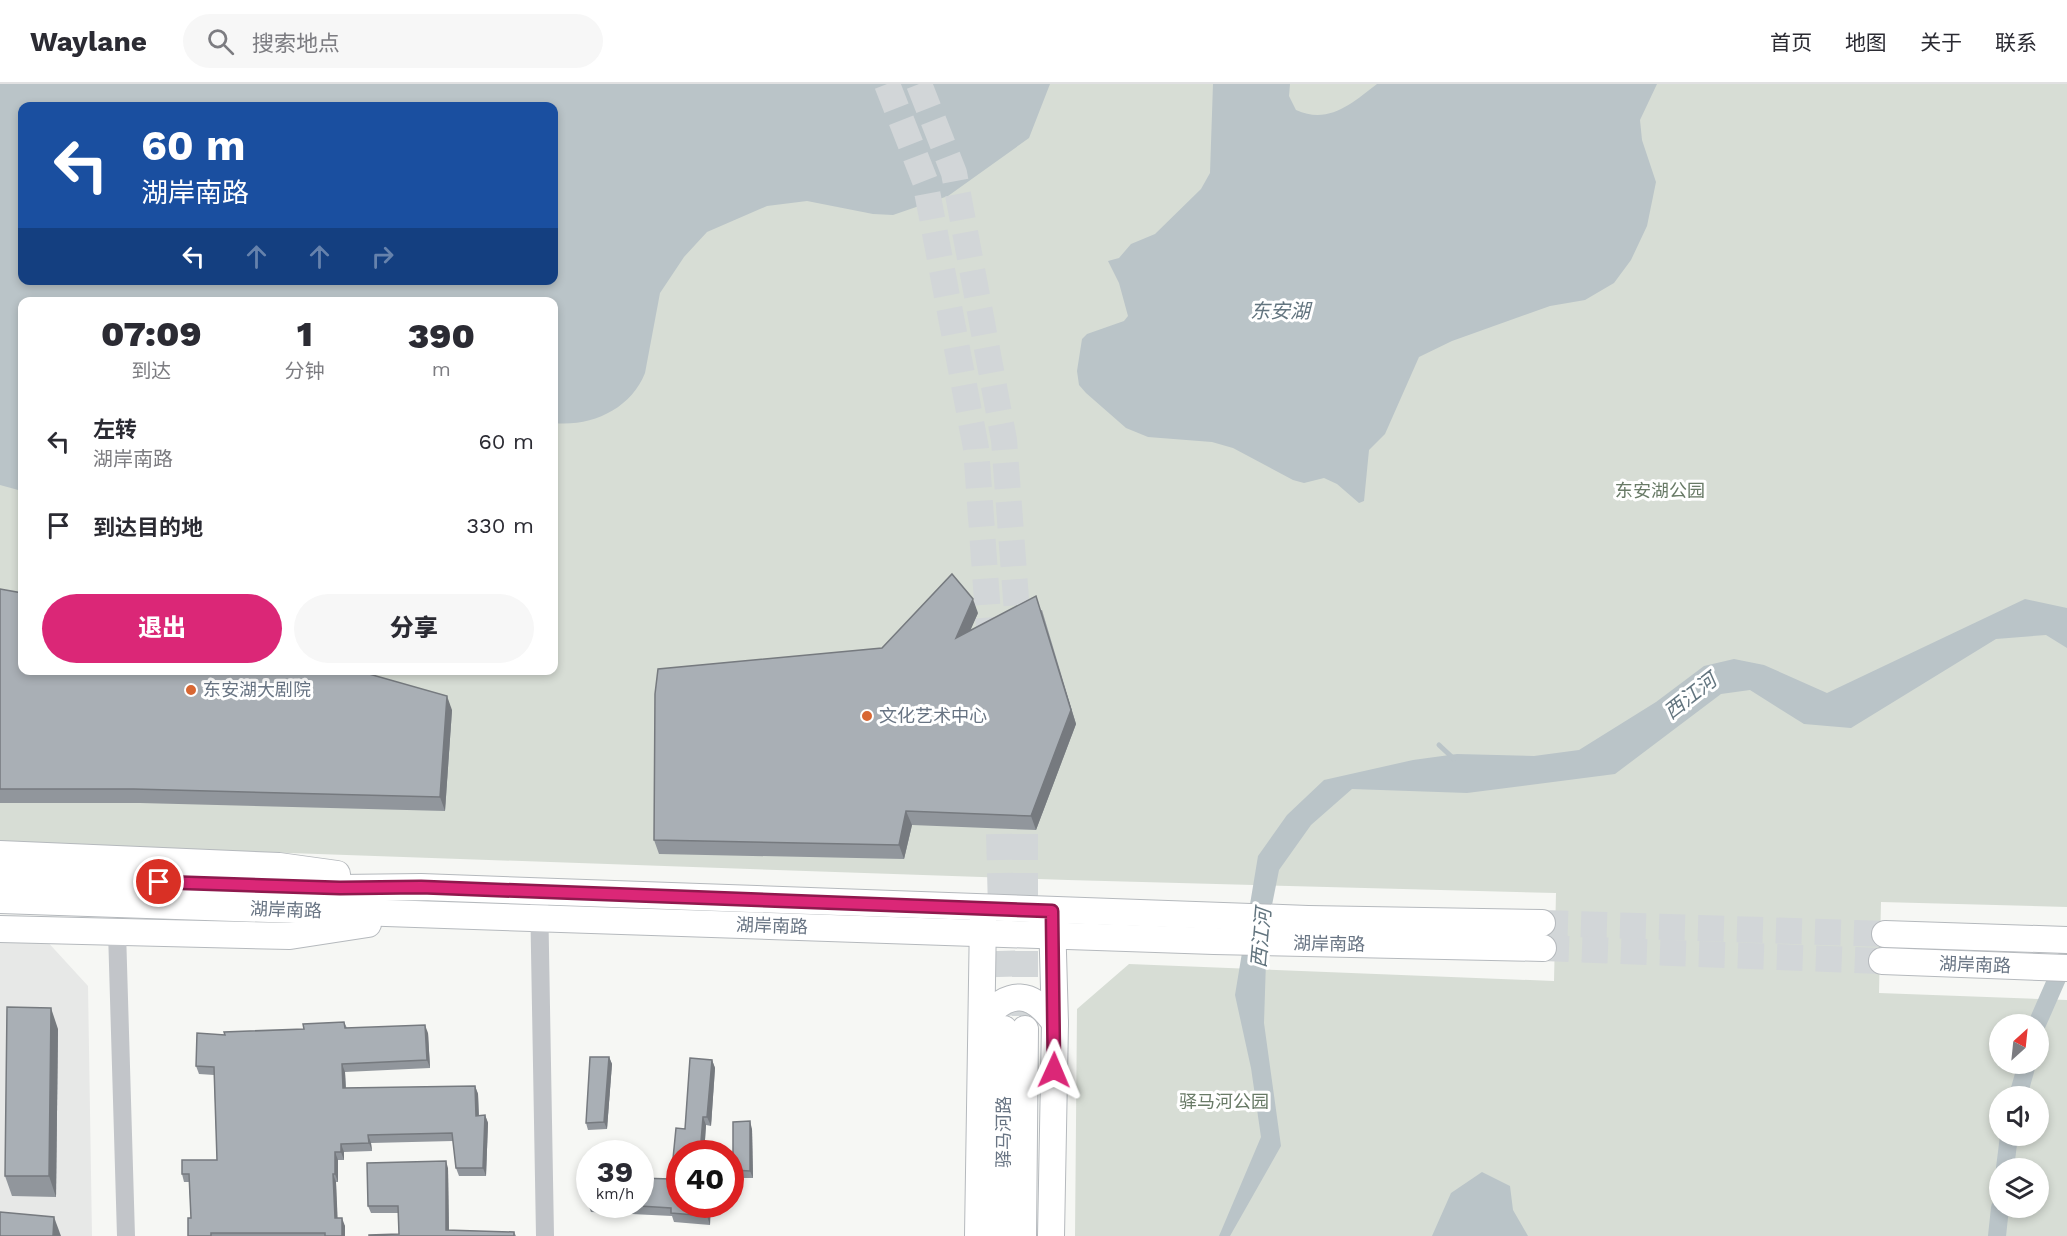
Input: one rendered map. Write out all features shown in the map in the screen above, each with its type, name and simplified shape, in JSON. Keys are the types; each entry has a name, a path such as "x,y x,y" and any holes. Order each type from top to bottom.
{"main road":[{"path":"0,854 279,866 421,887"},
{"name":"湖岸南路","path":"0,877 340,888 421,887 539,905 983,921 1053,936 1214,941 1307,932 1543,935"},
{"name":"湖岸南路","path":"0,900 423,915 539,905"},
{"path":"1051,1236 1056,1023 1052,911"},
{"name":"湖岸南路","path":"983,921 1052,911 1216,915 1307,932"},
{"path":"0,928 290,936 423,915"},
{"path":"978,1236 1004,1026 983,921"},
{"name":"湖岸南路","path":"1885,934 2067,940"},
{"name":"湖岸南路","path":"1882,961 2067,968"},
{"path":"1004,1026 993,1008 1017,996 1028,998 1039,1004 1056,1023"},
{"name":"驿马河路","path":"1003,1236 1004,1026"},
{"name":"驿马河路","path":"1004,1026 1023,1236"}],"street":[{"path":"539,905 545,1236"},
{"path":"117,931 126,1236"}],"shaded area":[{"path":"0,938 44,938 88,986 92,1236 0,1236"}],"green space":[{"name":"东安湖公园","path":"0,84 2067,84 2067,907 1881,902 1879,993 2067,1000 2067,1236 1075,1236 1077,1009 1129,964 1554,981 1556,893 1068,880 0,843"}],"water":[{"path":"0,84 1050,84 1029,138 948,196 893,215 873,214 807,201 767,206 707,232 684,257 660,293 645,373 639,386 620,406 582,422 558,423 558,297 18,297 18,490 0,485"},
{"name":"东安湖","path":"1213,84 1290,84 1289,96 1296,110 1319,115 1340,110 1377,84 1657,84 1640,120 1642,140 1656,182 1647,226 1631,260 1614,283 1585,300 1550,306 1452,341 1419,357 1385,434 1369,450 1364,501 1359,503 1337,484 1324,478 1304,483 1293,480 1233,448 1212,442 1148,437 1126,428 1079,385 1077,371 1082,339 1087,334 1124,321 1128,316 1119,283 1108,261 1119,258 1131,244 1155,234 1201,189 1210,173"},
{"path":"2025,599 2067,608 2067,648 2046,635 1996,639 1851,728 1804,724 1750,690 1721,694 1615,774 1467,793 1352,789 1311,825 1279,870 1267,930 1264,1023 1281,1146 1230,1236 1219,1236 1261,1137 1251,1068 1235,995 1258,856 1287,815 1324,780 1413,760 1457,754 1534,756 1579,750 1656,702 1704,666 1734,659 1764,665 1827,693"},
{"path":"1482,1172 1510,1186 1513,1210 1528,1236 1432,1236 1451,1193"}],"building":[{"name":"文化艺术中心","path":"952,574 973,599 956,638 1036,596 1071,710 1031,816 906,811 899,845 654,840 655,694 658,669 882,648"},
{"name":"东安湖大剧院","path":"0,589 18,592 18,675 373,675 447,696 440,797 134,789 0,789"},
{"path":"7,1007 51,1008 49,1176 5,1176"},
{"path":"344,1022 345,1028 425,1025 427,1060 342,1064 343,1088 475,1086 476,1116 485,1115 483,1168 456,1168 452,1133 368,1135 369,1143 341,1144 341,1152 335,1152 335,1174 333,1174 335,1218 342,1218 342,1236 325,1236 325,1233 211,1233 211,1236 188,1236 188,1218 191,1218 189,1174 182,1174 182,1160 217,1160 214,1067 196,1066 197,1033 225,1035 224,1032 304,1029 303,1024"},
{"path":"590,1057 609,1057 604,1122 586,1123"},
{"path":"690,1058 712,1060 707,1117 703,1117 701,1140 675,1140 676,1128 685,1129"},
{"path":"750,1121 750,1171 744,1171 744,1140 733,1140 733,1122"},
{"path":"446,1161 446,1230 514,1232 514,1236 369,1236 399,1234 398,1206 368,1206 367,1163"},
{"path":"654,1178 666,1179 666,1208 654,1207"},
{"path":"0,1212 54,1217 53,1236 0,1236"}],"waterway":[{"name":"西江河","path":"1439,745 1454,759"},
{"path":"2041,1014 2066,958"},
{"path":"2021,1086 2024,1074"},
{"path":"2006,1158 2008,1146"},
{"path":"1997,1236 1999,1218"}],"tunnel":[{"path":"887,84 925,181 976,448 991,656"},
{"path":"919,84 954,173 1004,440 1019,639"},
{"path":"998,795 1004,1022"},
{"path":"1025,795 1025,1029"},
{"path":"1542,923 1885,934"},
{"path":"1543,948 1882,961"}],"place":[{"name":"东安湖大剧院","path":"191,690"},
{"name":"文化艺术中心","path":"867,716"}],"route":[{"path":"159,882 340,888 421,887 1052,911 1056,1023 1054,1070"}],"park label":[{"name":"驿马河公园","path":"1224,1102"}]}
